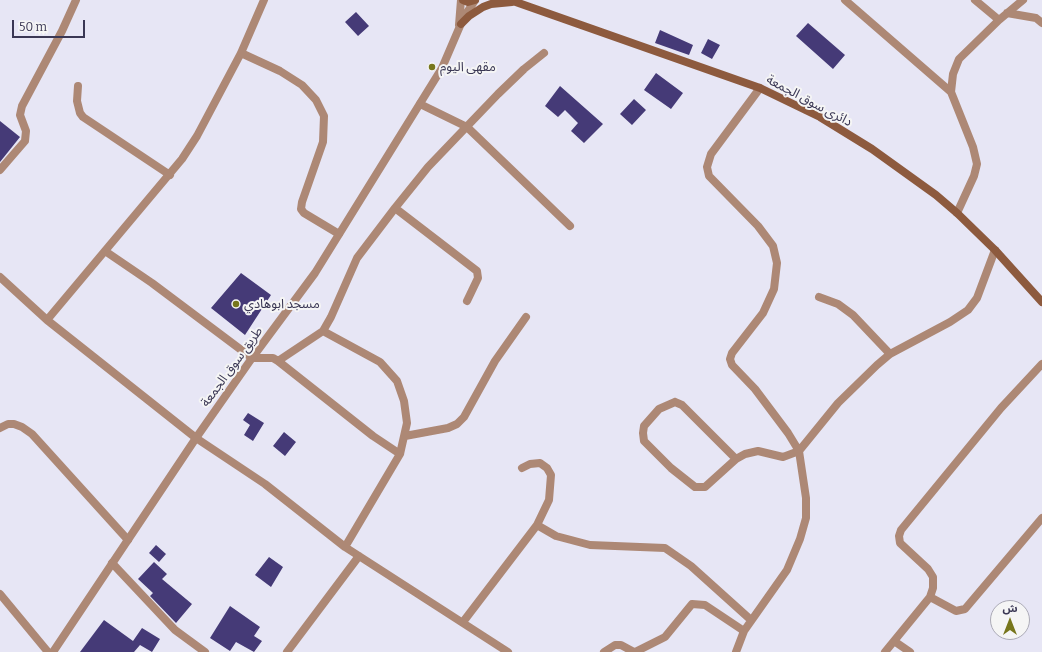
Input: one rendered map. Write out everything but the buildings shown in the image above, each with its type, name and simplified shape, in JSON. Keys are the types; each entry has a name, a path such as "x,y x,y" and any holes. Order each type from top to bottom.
{"main road":[{"path":"462,0 468,2 475,0"},
{"path":"490,0 512,2"},
{"path":"460,27 469,16 483,7 491,4 512,2"},
{"name":"دائرى سوق الجمعة","path":"512,2 619,37 760,88 820,117 872,149 936,195 995,250 1042,302"}],"street":[{"path":"0,170 25,141 26,132 20,115 22,106 62,31 76,0"},
{"path":"47,320 170,175 197,136 241,53 264,0"},
{"path":"460,27 462,0"},
{"path":"460,27 475,0"},
{"path":"844,0 952,92"},
{"path":"975,0 999,20"},
{"path":"957,213 974,176 977,164 973,147 952,92 953,74 960,59 999,20 1023,0"},
{"path":"1007,13 1036,18 1042,23"},
{"name":"طريق سوق الجمعة","path":"53,652 196,438 252,358 300,296 442,68 460,27"},
{"path":"241,53 280,71 302,85 316,100 324,116 323,142 302,202 301,209 304,213 339,234"},
{"path":"278,361 323,331 331,317 357,258 395,208 428,167 513,79 544,53"},
{"path":"78,86 77,101 80,113 83,117 170,175"},
{"path":"736,652 744,631 787,570 800,539 806,518 806,505 799,451 788,433 756,389 732,365 730,359 732,352 764,313 774,289 777,263 773,246 758,226 709,176 707,167 711,154 760,88"},
{"path":"420,104 467,127 570,226"},
{"path":"395,208 477,272 478,278 467,301"},
{"path":"105,250 159,288 252,358 273,358 278,361 367,432 400,454"},
{"path":"736,459 682,406 675,402 659,409 644,426 644,441 671,468 695,487 705,487 736,459 751,452 783,457 799,451 838,403 890,354 950,322 968,310 977,298 995,250"},
{"path":"0,278 47,320 196,438 265,484 345,547 508,652"},
{"path":"819,297 838,304 853,315 890,354"},
{"path":"405,436 448,428 457,424 464,417 495,361 526,317"},
{"path":"323,331 380,362 397,381 404,401 407,423 400,454 345,547"},
{"path":"885,652 930,597 933,588 933,577 928,569 900,543 899,536 901,530 1000,408 1042,364"},
{"path":"0,428 8,424 14,424 22,427 32,434 128,540"},
{"path":"463,622 537,525 548,500 551,476 547,468 540,463 530,464 522,468"},
{"path":"930,597 956,611 965,609 1042,518"},
{"path":"537,525 556,536 590,544 665,548 691,566 751,620"},
{"path":"287,652 359,556"},
{"path":"112,563 175,630 204,652"},
{"path":"0,594 48,652"},
{"path":"604,652 615,645 621,645 634,652 665,637 692,604 705,605 744,631"},
{"path":"894,641 910,652"}],"place":[{"name":"مقهى اليوم","path":"432,67"},
{"name":"مسجد ابوهادي","path":"236,304"}]}
